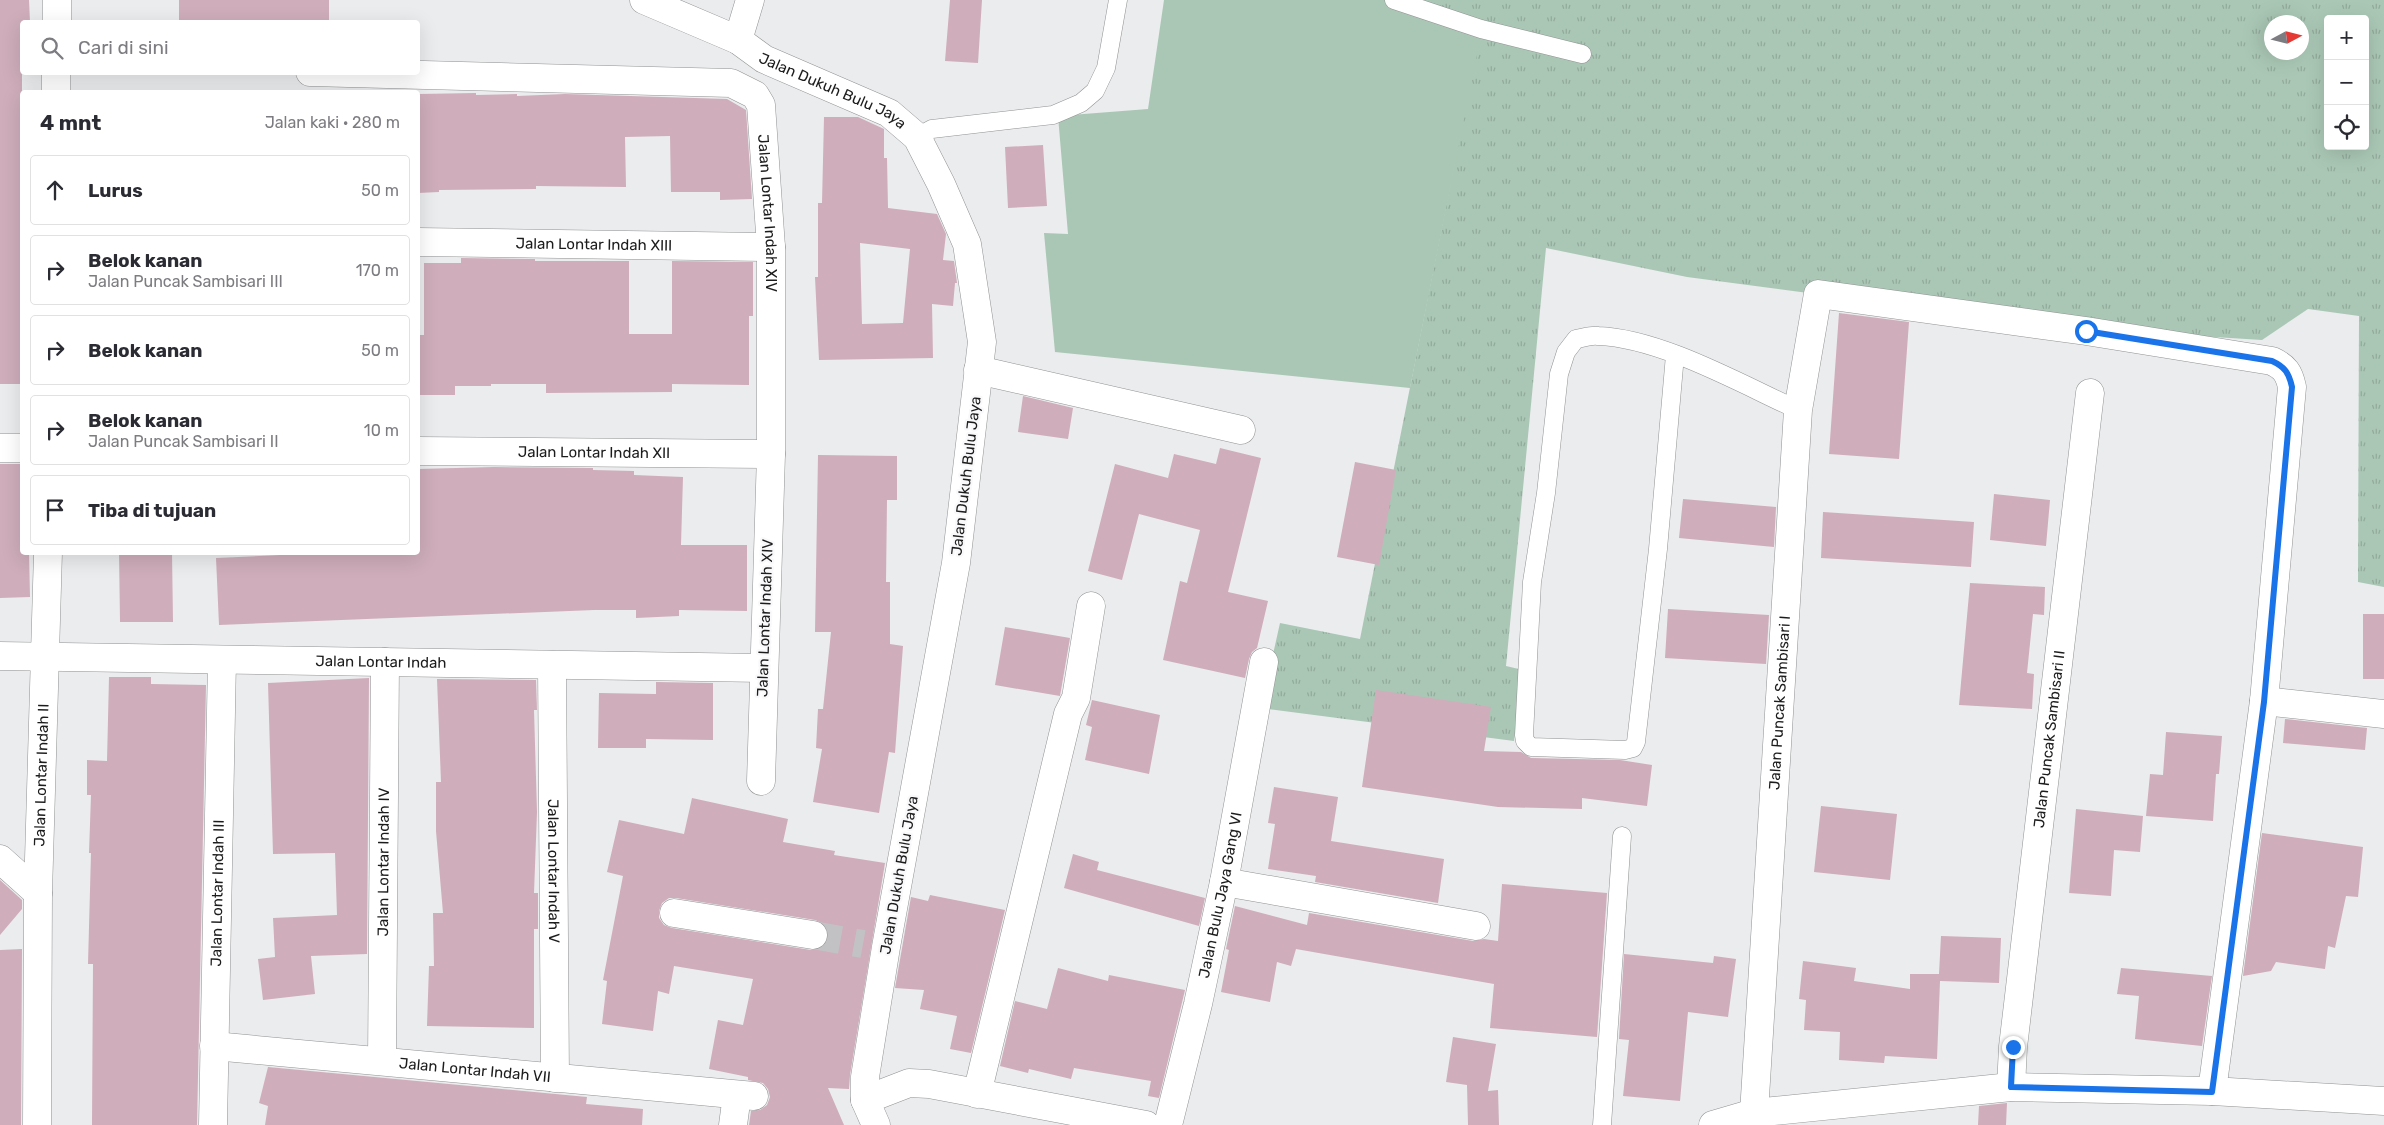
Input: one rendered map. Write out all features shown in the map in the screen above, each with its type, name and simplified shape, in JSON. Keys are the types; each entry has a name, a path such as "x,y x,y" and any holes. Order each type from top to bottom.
{"street":[{"path":"57,0 57,20"},
{"name":"Jalan Dukuh Bulu Jaya","path":"644,0 738,40 764,59 889,113 917,137 942,184 967,244 982,342 956,563 874,945 865,1100 876,1125"},
{"path":"738,40 750,0"},
{"path":"56,75 56,90"},
{"name":"Jalan Lontar Indah XIV","path":"420,75 731,83 755,94 761,106 771,247 771,454 761,781"},
{"name":"Jalan Lontar Indah XIII","path":"420,242 771,247"},
{"name":"Jalan Puncak Sambisari I","path":"1754,1113 1798,410 1818,294 2086,331 2272,361 2281,365 2288,372 2292,387 2264,702"},
{"path":"978,370 1241,430"},
{"name":"Jalan Puncak Sambisari II","path":"2011,1087 2014,1037 2090,393"},
{"path":"0,448 20,448"},
{"name":"Jalan Lontar Indah XII","path":"420,451 771,454"},
{"name":"Jalan Lontar Indah II","path":"37,1125 38,894 48,555"},
{"path":"978,1094 1068,714 1076,698 1091,606"},
{"name":"Jalan Lontar Indah","path":"0,656 763,668"},
{"name":"Jalan Lontar Indah III","path":"213,1125 222,660"},
{"name":"Jalan Lontar Indah IV","path":"382,1061 384,662"},
{"name":"Jalan Bulu Jaya Gang VI","path":"1168,1125 1198,1004 1224,882 1264,662"},
{"name":"Jalan Lontar Indah V","path":"552,665 554,1078"},
{"path":"2212,1092 2264,702 2384,714"},
{"path":"0,859 38,894"},
{"path":"1224,882 1476,926"},
{"path":"674,913 813,935"},
{"name":"Jalan Lontar Indah VII","path":"214,1046 745,1095 733,1125"},
{"path":"865,1100 909,1083 929,1084 1146,1125"},
{"path":"1713,1125 1754,1113 2011,1087 2212,1092 2384,1101"}],"lane":[{"path":"917,137 932,129 1053,115 1081,103 1095,91 1106,68 1118,0"},
{"path":"1394,0 1481,29 1582,54"},
{"path":"1675,355 1658,548 1636,742 1632,748 1625,750 1531,747 1525,742 1524,735 1532,582 1546,493 1559,374 1566,352 1576,339 1596,335 1633,340 1675,355 1798,410"},
{"path":"1602,1125 1622,836"}],"green space":[{"path":"1164,0 1395,0 1483,25 1410,388 1055,352 1044,233 1068,234 1058,116 1148,109"},
{"path":"1395,0 2384,0 2384,587 2358,582 2359,316 2308,309 2262,340 2071,328 1687,277 1546,248 1506,666 1523,670 1514,741 1261,708 1280,623 1360,639 1482,25"}],"building":[{"path":"0,0 29,0 30,20 20,20 20,75 22,75 22,90 20,90 20,384 0,384"},
{"path":"179,0 329,0 329,20 179,20"},
{"path":"950,0 982,0 978,63 945,61"},
{"path":"476,93 476,95 517,94 517,96 565,94 727,99 746,110 752,199 720,200 720,192 671,192 670,136 625,137 626,187 536,186 536,189 439,190 439,192 420,193 420,94"},
{"path":"824,117 858,117 884,129 884,158 887,158 888,208 937,214 946,234 943,260 954,261 957,283 955,283 953,306 932,304 933,358 819,360 815,277 818,277 818,203 822,203","holes":["860,243 910,249 903,323 862,324"]},
{"path":"1043,145 1047,206 1008,208 1005,147"},
{"path":"461,258 535,259 535,261 629,261 629,334 672,334 672,261 753,262 753,316 749,316 749,385 672,384 672,392 546,393 546,384 491,384 491,386 455,386 455,395 420,395 420,335 424,335 424,263 461,263"},
{"path":"1839,313 1909,322 1899,459 1829,454"},
{"path":"1023,396 1073,408 1068,439 1018,432"},
{"path":"1220,448 1261,458 1228,592 1268,601 1257,648 1252,652 1249,659 1245,678 1163,660 1180,581 1187,583 1200,530 1139,514 1122,580 1088,571 1115,464 1168,478 1174,454 1216,464"},
{"path":"818,455 897,456 897,500 887,500 886,582 890,582 890,644 903,646 895,753 889,752 879,813 813,802 822,749 816,748 818,709 823,709 831,632 815,632"},
{"path":"1355,462 1396,470 1379,565 1337,557"},
{"path":"0,464 20,464 20,555 29,555 30,597 0,598"},
{"path":"494,467 593,468 593,470 634,471 634,475 683,477 681,545 747,545 747,611 679,610 679,616 636,618 636,610 594,610 219,625 216,558 280,555 420,555 420,469"},
{"path":"1994,494 2050,500 2046,546 1990,540"},
{"path":"1683,499 1776,507 1774,547 1679,538"},
{"path":"1823,512 1974,522 1971,567 1821,558"},
{"path":"119,555 172,555 173,622 120,622"},
{"path":"1970,583 2045,587 2044,615 2033,614 2027,673 2034,674 2032,709 1959,705"},
{"path":"1668,609 1769,615 1766,664 1665,658"},
{"path":"2363,614 2384,614 2384,679 2363,679"},
{"path":"1005,627 1070,638 1060,696 995,685"},
{"path":"109,677 151,677 151,684 206,685 197,1125 92,1125 93,964 88,964 91,795 87,795 87,760 107,761"},
{"path":"369,678 367,954 311,956 315,994 263,1000 258,959 275,957 273,918 337,915 335,853 273,854 268,683"},
{"path":"437,679 536,680 537,710 534,710 537,812 534,893 538,893 538,929 534,929 534,1028 427,1026 429,966 434,966 433,913 443,913 436,831 436,782 441,782"},
{"path":"656,682 713,683 713,740 646,739 646,748 598,748 599,693 656,694"},
{"path":"1376,690 1491,707 1484,751 1521,752 1531,758 1620,760 1652,765 1647,806 1582,798 1582,809 1498,807 1362,787"},
{"path":"1092,700 1160,715 1149,774 1085,760 1092,727 1086,725"},
{"path":"2285,719 2367,728 2365,750 2283,743"},
{"path":"2166,732 2222,736 2219,774 2216,774 2213,821 2146,816 2150,774 2163,775"},
{"path":"1274,787 1338,797 1331,841 1444,859 1438,903 1315,882 1316,876 1268,869 1275,824 1268,823"},
{"path":"692,798 788,819 783,842 835,851 834,855 885,863 849,1089 828,1088 844,1125 749,1125 751,1111 760,1110 767,1105 770,1097 768,1089 763,1083 748,1080 748,1077 709,1069 718,1020 743,1025 753,979 674,966 669,994 658,991 653,1031 602,1024 607,981 603,980 623,876 607,872 619,820 684,834","holes":["669,898 815,920 822,923 827,929 828,938 825,945 819,949 811,950 672,928 664,925 659,918 659,911 662,903"]},
{"path":"1821,806 1897,814 1890,880 1814,872"},
{"path":"2076,809 2143,816 2140,852 2114,850 2111,896 2069,893"},
{"path":"2262,833 2363,847 2358,897 2346,896 2335,948 2328,946 2325,969 2276,962 2271,971 2243,976"},
{"path":"1073,854 1099,862 1097,870 1205,898 1199,926 1064,888"},
{"path":"0,880 22,900 22,909 0,935"},
{"path":"1502,884 1607,893 1597,1037 1490,1028 1494,984 1296,949 1291,966 1277,962 1270,1002 1221,992 1229,950 1226,949 1235,906 1307,925 1309,913 1473,941 1484,939 1498,941"},
{"path":"930,895 1005,910 971,1053 950,1049 957,1016 920,1009 924,990 895,988 911,897 928,901"},
{"path":"1941,936 2001,938 1999,983 1940,981 1937,1059 1885,1056 1884,1063 1839,1060 1840,1032 1804,1030 1806,1000 1799,999 1803,961 1856,968 1854,981 1910,989 1910,974 1939,974"},
{"path":"22,949 21,1125 0,1125 0,950"},
{"path":"1624,954 1713,963 1714,956 1736,959 1728,1017 1688,1012 1680,1101 1623,1096 1629,1040 1619,1039"},
{"path":"1058,968 1108,981 1109,975 1185,990 1159,1098 1148,1096 1151,1081 1074,1068 1071,1079 1029,1069 1028,1073 1000,1066 1015,1001 1047,1009"},
{"path":"2121,968 2212,976 2202,1046 2135,1039 2139,996 2117,994"},
{"path":"1453,1037 1496,1044 1488,1091 1498,1090 1499,1125 1468,1125 1467,1085 1446,1082"},
{"path":"268,1067 587,1097 586,1104 643,1109 642,1125 265,1125 268,1106 259,1103"},
{"path":"2007,1103 2006,1125 1978,1125 1979,1106"}],"tunnel":[{"path":"813,935 863,944"}],"route":[{"path":"2013,1047 2011,1087 2212,1092 2264,702 2292,387 2288,372 2281,365 2272,361 2086,331"}]}
